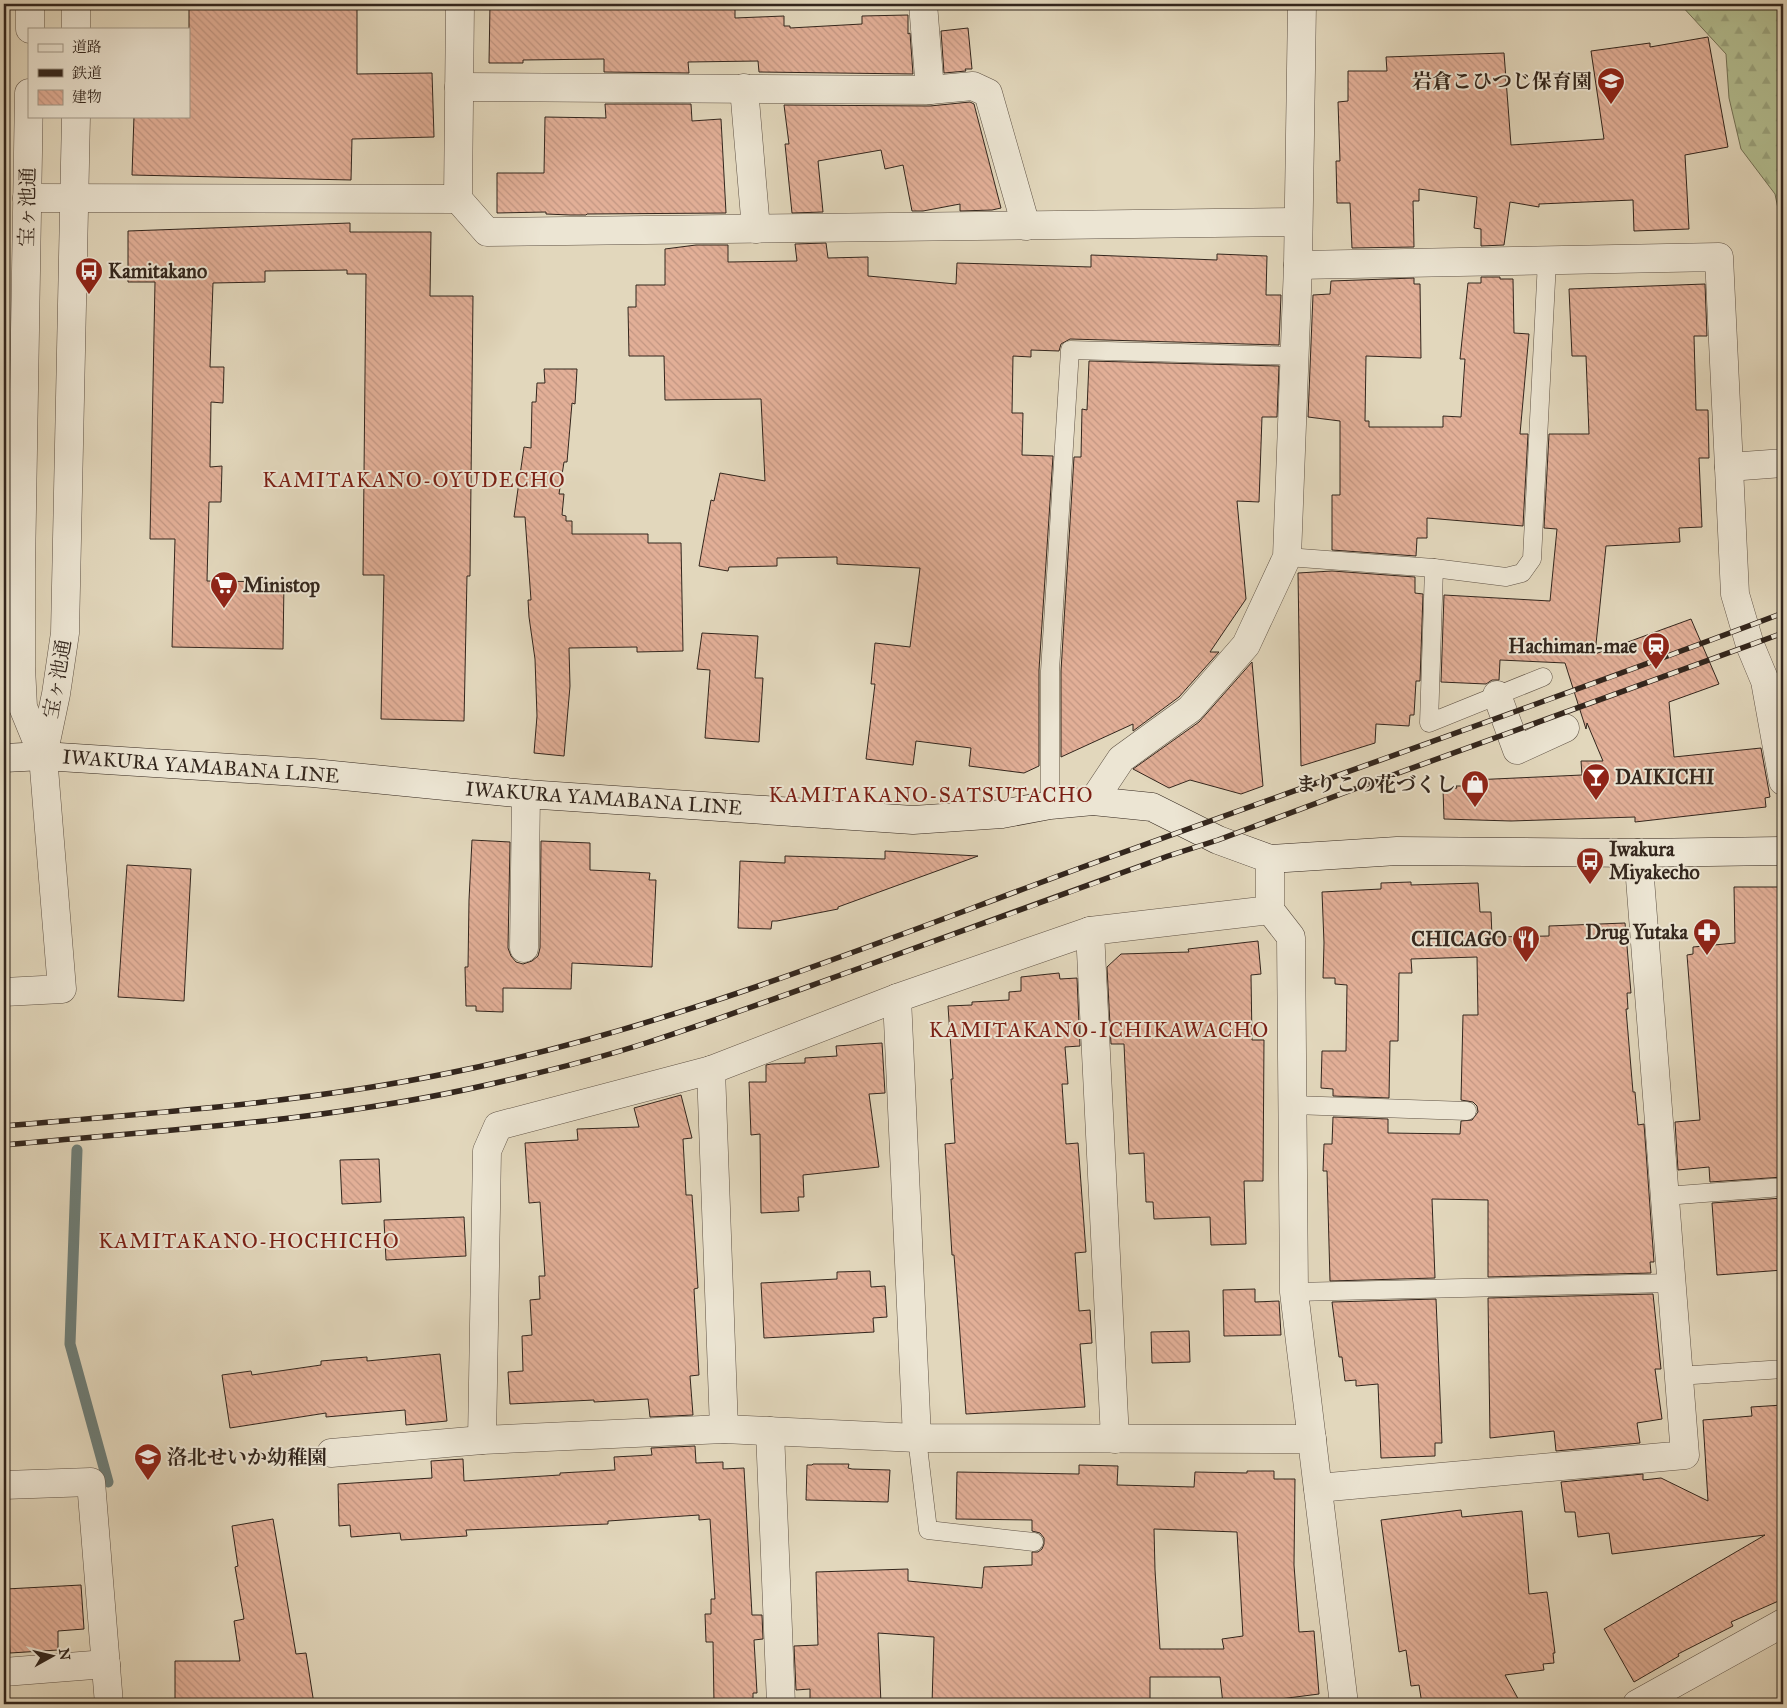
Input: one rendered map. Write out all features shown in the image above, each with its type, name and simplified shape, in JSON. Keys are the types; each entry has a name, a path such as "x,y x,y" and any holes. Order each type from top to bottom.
{"street":[{"path":"30,4 30,28"},
{"path":"76,4 76,28"},
{"path":"460,4 458,199 487,232 1298,222"},
{"path":"924,4 930,90"},
{"path":"1093,801 1121,759 1190,709 1246,645 1287,557 1298,264 1302,4"},
{"path":"459,86 930,90 973,86 988,93 1026,226"},
{"path":"744,88 756,229"},
{"name":"宝ヶ池通","path":"29,118 20,568 21,667 23,707 43,756"},
{"name":"宝ヶ池通","path":"43,756 56,694 65,633 76,118"},
{"path":"27,198 458,199"},
{"path":"1298,264 1547,261 1719,256 1735,594 1750,645 1765,681 1783,781"},
{"path":"1730,467 1783,462"},
{"path":"4,508 23,483"},
{"path":"1497,695 1517,750 1565,728"},
{"path":"4,738 43,756"},
{"path":"4,758 43,756"},
{"path":"4,992 62,989 43,756"},
{"name":"IWAKURA YAMABANA LINE","path":"43,756 314,773 526,794 913,820 1002,814 1050,805 1093,801 1152,807 1218,840 1270,859 1397,851 1638,853 1783,851"},
{"path":"524,948 526,794"},
{"path":"1318,1488 1685,1454 1638,853"},
{"path":"1270,859 1270,910 1291,937 1294,1292 1344,1704"},
{"path":"482,1440 487,1151 498,1126 711,1070 897,998 1090,931 1270,910"},
{"path":"1090,931 1115,1439"},
{"path":"897,998 917,1438"},
{"path":"711,1070 724,1429"},
{"path":"331,1452 482,1440 724,1429 917,1438 1312,1439"},
{"path":"770,1431 781,1704"},
{"path":"4,1485 92,1482 109,1704"},
{"path":"1637,1704 1783,1623"},
{"path":"4,1672 106,1664"}],"lane":[{"path":"1287,557 1434,568 1506,577 1522,573 1532,559 1547,261"},
{"path":"1050,805 1050,671 1070,350 1295,356"},
{"path":"1434,568 1429,723 1543,677"},
{"path":"1293,1105 1467,1111"},
{"path":"1665,1196 1783,1187"},
{"path":"1294,1292 1672,1283"},
{"path":"1678,1376 1783,1370"},
{"path":"917,1438 928,1530 1034,1542"}],"green space":[{"path":"1680,4 1783,4 1783,233 1775,194 1741,149 1729,98 1726,54"}],"building":[{"path":"189,4 357,4 357,74 432,73 434,137 352,139 351,180 132,175 134,118 190,118"},
{"path":"490,4 735,4 735,18 784,16 784,26 790,26 790,28 862,24 862,16 908,15 908,34 910,33 913,74 759,72 758,61 688,62 689,73 604,72 604,59 523,60 523,63 489,63"},
{"path":"968,28 972,69 944,73 941,31"},
{"path":"1708,37 1728,147 1685,155 1689,229 1634,231 1633,200 1539,204 1539,207 1510,202 1504,245 1481,246 1481,229 1474,228 1477,197 1419,189 1419,201 1413,201 1414,247 1352,248 1350,203 1337,203 1336,161 1340,161 1338,102 1348,101 1348,71 1387,71 1386,57 1504,53 1511,145 1604,139 1591,51 1650,43 1650,47"},
{"path":"970,102 974,104 1001,208 960,211 960,204 923,211 912,211 903,165 885,169 881,150 818,161 823,212 792,213 785,144 789,144 784,105 930,106"},
{"path":"605,104 691,104 692,121 721,119 726,213 570,215 546,214 546,212 497,213 497,173 544,173 545,117 606,118"},
{"path":"350,223 350,232 431,232 430,296 473,296 470,576 467,576 464,721 381,719 384,575 363,575 366,274 347,274 347,270 265,271 265,282 213,283 210,367 224,367 223,403 211,402 210,467 222,466 221,502 209,502 207,581 284,582 283,649 172,647 175,539 150,539 155,282 128,282 128,231"},
{"path":"826,243 828,258 868,257 868,276 956,284 957,263 1091,267 1091,255 1217,260 1217,254 1267,256 1266,295 1281,295 1279,345 1070,339 1061,344 1059,351 1031,350 1031,357 1013,356 1012,413 1023,413 1022,455 1053,456 1039,670 1039,766 1024,773 969,766 971,748 916,741 913,765 866,759 875,684 871,684 875,643 910,647 920,568 837,564 837,557 777,558 777,566 729,567 728,571 699,566 711,500 714,501 720,473 765,481 761,399 665,400 664,356 629,356 628,307 636,307 636,285 665,285 665,249 696,245 728,245 728,262 797,261 795,244"},
{"path":"1481,277 1513,279 1514,333 1529,334 1520,434 1528,434 1523,526 1427,518 1427,538 1417,538 1416,556 1332,550 1332,495 1340,495 1340,421 1308,417 1313,295 1330,294 1331,281 1414,278 1414,284 1420,284 1421,358 1366,356 1365,421 1369,421 1369,427 1443,427 1443,416 1461,417 1465,359 1460,359 1468,283 1481,283"},
{"path":"1705,284 1707,336 1694,336 1696,410 1708,410 1709,458 1699,458 1702,527 1679,528 1680,542 1606,546 1595,654 1691,619 1719,684 1669,702 1674,757 1761,748 1770,797 1765,798 1766,807 1635,822 1635,817 1511,821 1444,819 1443,789 1457,788 1456,786 1471,786 1472,780 1582,775 1581,761 1603,761 1587,723 1586,729 1565,663 1500,660 1499,680 1492,680 1486,684 1441,682 1444,595 1550,601 1557,529 1544,528 1549,434 1589,434 1586,356 1572,356 1569,289"},
{"path":"1089,361 1279,366 1277,417 1262,417 1259,502 1237,501 1246,599 1210,652 1219,652 1179,697 1133,731 1133,724 1061,757 1061,671 1074,457 1081,457 1082,409 1087,410"},
{"path":"544,369 577,369 575,404 572,403 567,462 564,462 559,494 564,494 562,515 566,516 566,521 572,521 572,534 648,534 648,543 681,543 683,651 637,652 637,647 569,648 570,686 564,756 534,753 537,716 535,659 529,617 528,600 531,600 525,517 514,517 524,447 531,448 532,402 536,402 537,383 545,383"},
{"path":"1332,571 1415,577 1415,593 1423,594 1420,681 1416,681 1414,715 1410,715 1409,726 1376,724 1375,743 1301,766 1298,573"},
{"path":"702,633 758,636 755,678 763,678 759,742 705,738 710,670 697,669"},
{"path":"1252,662 1263,786 1241,794 1190,780 1169,788 1133,769 1199,722"},
{"path":"472,840 510,842 508,948 516,962 523,964 532,961 538,956 540,948 541,841 590,843 590,870 650,873 649,880 656,880 652,967 572,963 571,989 503,988 503,1012 476,1011 476,1006 466,1006 465,967 468,967"},
{"path":"885,851 978,856 838,907 838,909 772,921 771,929 738,928 740,861 785,863 785,856 885,859"},
{"path":"127,865 191,869 184,1001 118,997"},
{"path":"1411,882 1411,885 1478,883 1480,912 1491,912 1492,937 1549,936 1549,926 1625,923 1631,993 1627,993 1628,1009 1626,1009 1633,1092 1635,1092 1638,1125 1644,1124 1654,1262 1650,1262 1651,1273 1488,1277 1488,1200 1432,1199 1435,1278 1330,1281 1327,1171 1323,1171 1324,1144 1332,1144 1333,1117 1388,1119 1388,1133 1460,1134 1461,1121 1472,1120 1478,1112 1477,1106 1473,1102 1461,1100 1463,1015 1478,1015 1477,957 1411,959 1412,973 1399,973 1398,1041 1390,1041 1389,1098 1333,1096 1333,1089 1321,1088 1322,1051 1346,1051 1347,985 1335,984 1335,978 1323,978 1322,892 1381,889 1381,883"},
{"path":"1734,887 1781,887 1783,1177 1710,1182 1709,1167 1678,1170 1675,1122 1700,1120 1687,955 1693,954 1693,947 1735,943"},
{"path":"1258,941 1261,974 1251,975 1252,1040 1264,1040 1263,1181 1244,1181 1246,1244 1211,1245 1210,1217 1154,1219 1153,1202 1146,1202 1144,1153 1129,1154 1124,1044 1111,1044 1107,967 1121,954 1189,952 1188,949"},
{"path":"1059,973 1060,979 1077,978 1080,1046 1065,1047 1068,1084 1062,1084 1066,1144 1078,1143 1086,1252 1075,1253 1079,1311 1090,1310 1092,1343 1080,1344 1085,1407 966,1414 954,1255 952,1255 945,1144 955,1143 948,1006 972,1005 972,1002 1009,1000 1009,992 1021,991 1021,977"},
{"path":"882,1043 885,1093 869,1094 879,1167 803,1175 804,1197 798,1197 799,1211 761,1213 760,1134 751,1135 749,1082 766,1082 766,1065 805,1063 805,1058 837,1056 836,1046"},
{"path":"681,1095 692,1138 683,1139 686,1195 692,1195 698,1288 694,1289 699,1375 690,1376 693,1415 650,1417 648,1399 510,1404 508,1372 523,1371 522,1336 532,1335 530,1300 540,1299 539,1276 545,1276 540,1202 529,1203 525,1143 578,1140 577,1129 639,1127 634,1108"},
{"path":"379,1159 381,1202 342,1204 340,1160"},
{"path":"1783,1198 1783,1270 1717,1275 1712,1203"},
{"path":"464,1217 466,1256 386,1260 384,1220"},
{"path":"870,1271 871,1287 885,1286 887,1317 873,1318 874,1332 764,1338 761,1283 837,1279 837,1272"},
{"path":"1255,1289 1255,1302 1279,1301 1281,1335 1224,1336 1223,1290"},
{"path":"1653,1294 1661,1369 1655,1369 1662,1419 1637,1423 1640,1443 1556,1451 1554,1431 1490,1438 1488,1298"},
{"path":"1436,1299 1442,1443 1435,1443 1435,1456 1381,1458 1378,1384 1356,1386 1356,1380 1345,1381 1342,1357 1339,1357 1332,1302"},
{"path":"1189,1331 1190,1362 1152,1363 1151,1332"},
{"path":"440,1354 447,1421 406,1425 405,1410 326,1417 326,1413 230,1428 222,1375 251,1371 252,1375 321,1365 321,1361 367,1357 367,1361"},
{"path":"1783,1405 1783,1599 1731,1622 1733,1626 1678,1654 1679,1656 1634,1682 1604,1629 1765,1535 1612,1554 1609,1533 1578,1537 1575,1512 1565,1512 1561,1482 1643,1474 1643,1480 1661,1478 1708,1501 1703,1420 1752,1416 1751,1407"},
{"path":"695,1446 696,1463 723,1462 723,1469 744,1468 752,1615 762,1615 763,1639 754,1640 757,1693 753,1693 753,1704 714,1704 713,1642 706,1642 705,1614 711,1614 711,1599 715,1599 710,1519 699,1520 699,1515 608,1521 608,1524 466,1530 467,1536 401,1540 400,1533 351,1537 350,1525 339,1526 338,1484 432,1478 431,1461 463,1459 464,1481 615,1470 614,1457 652,1455 651,1448"},
{"path":"849,1464 848,1468 852,1469 890,1470 888,1502 806,1500 807,1465"},
{"path":"1079,1465 1118,1466 1117,1485 1194,1487 1195,1472 1247,1473 1247,1471 1274,1471 1274,1479 1295,1479 1294,1565 1299,1632 1314,1631 1319,1694 1280,1699 1281,1704 1223,1704 1220,1677 1150,1677 1150,1704 1108,1704 1108,1700 1016,1700 1016,1704 932,1704 934,1637 878,1633 881,1704 810,1704 810,1689 796,1690 794,1646 818,1645 816,1572 908,1569 908,1581 982,1588 984,1567 1032,1565 1032,1552 1038,1552 1042,1549 1044,1538 1040,1533 1032,1531 1032,1520 956,1519 957,1472 1079,1474","holes":["1154,1529 1237,1532 1243,1636 1222,1639 1224,1649 1160,1649"]},
{"path":"1461,1510 1462,1517 1522,1511 1529,1594 1547,1592 1555,1653 1553,1653 1554,1663 1543,1664 1544,1670 1505,1675 1521,1704 1422,1704 1419,1685 1411,1686 1406,1650 1399,1652 1381,1520"},
{"path":"273,1519 296,1654 306,1653 314,1704 175,1704 175,1661 240,1661 234,1621 244,1619 235,1567 238,1566 232,1526"},
{"path":"81,1585 84,1629 58,1631 58,1650 10,1653 6,1589"}],"waterway":[{"path":"77,1150 70,1344 108,1482"}],"railway":[{"path":"4,1126 228,1106 339,1092 449,1073 530,1055 610,1033 690,1009 847,955 1080,868 1520,710 1783,613"},
{"path":"4,1145 248,1123 370,1107 431,1097 491,1084 610,1054 729,1015 1168,856 1218,840 1783,633"}],"place":[{"name":"岩倉こひつじ保育園","path":"1611,105"},
{"name":"Kamitakano","path":"89,295"},
{"name":"Ministop","path":"224,609"},
{"name":"Hachiman-mae","path":"1656,670"},
{"name":"DAIKICHI","path":"1596,801"},
{"name":"まりこの花づくし","path":"1475,808"},
{"name":"Iwakura Miyakecho","path":"1590,885"},
{"name":"Drug Yutaka","path":"1707,956"},
{"name":"CHICAGO","path":"1526,963"},
{"name":"洛北せいか幼稚園","path":"148,1481"}],"district":[{"name":"KAMITAKANO-OYUDECHO","path":"414,480"},
{"name":"KAMITAKANO-SATSUTACHO","path":"931,795"},
{"name":"KAMITAKANO-ICHIKAWACHO","path":"1099,1030"},
{"name":"KAMITAKANO-HOCHICHO","path":"249,1241"}]}
